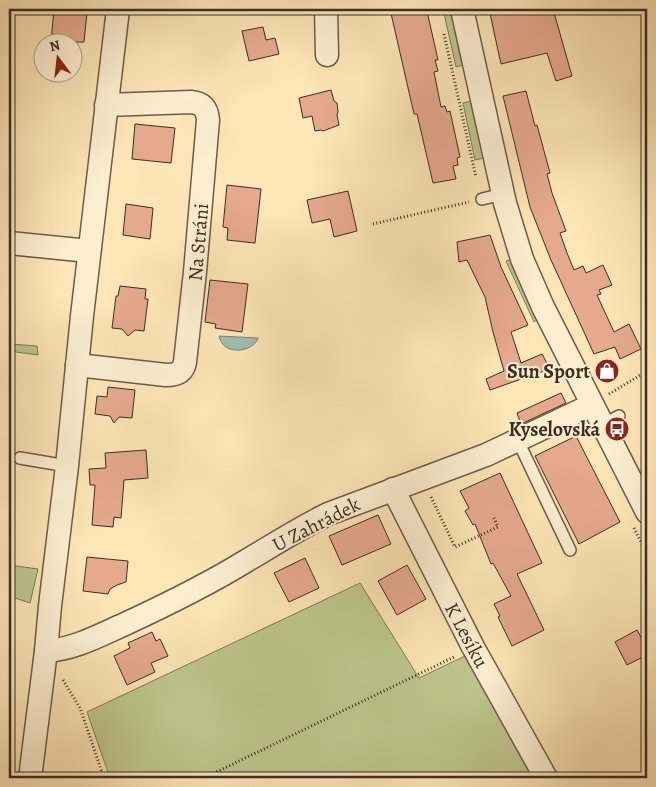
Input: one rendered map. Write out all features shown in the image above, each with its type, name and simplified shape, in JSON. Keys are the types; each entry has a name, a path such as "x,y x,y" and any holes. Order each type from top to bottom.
{"street":[{"path":"30,778 46,656 89,251 118,9"},
{"path":"326,9 327,55"},
{"path":"462,9 492,197 518,247 534,286 606,410 647,512"},
{"name":"Na Stráni","path":"77,365 166,375 178,373 183,369 185,362 208,120 206,110 199,103 191,102 106,105"},
{"path":"9,243 89,251"},
{"name":"U Zahrádek","path":"46,656 77,646 157,610 238,566 308,523 356,502 606,410"},
{"name":"K Lesíku","path":"393,489 473,648 546,778"}],"lane":[{"path":"518,441 570,550"},
{"path":"20,458 67,466"}],"path":[{"path":"373,224 492,197 443,28"},
{"path":"606,410 647,371"},
{"path":"422,479 455,547 498,527 493,516"},
{"path":"637,535 647,554"},
{"path":"204,778 473,648"},
{"path":"46,656 80,708 104,778"}],"green space":[{"path":"443,9 452,9 464,65 456,67"},
{"path":"472,101 484,158 475,160 463,103"},
{"path":"512,259 538,319 534,322 506,261"},
{"path":"9,344 37,346 38,355 9,351"},
{"path":"9,565 38,569 30,603 9,596"},
{"path":"360,583 419,678 467,655 535,778 110,778 87,712"}],"water":[{"path":"219,336 258,338 251,347 232,350 222,343"}],"building":[{"path":"54,9 87,12 84,42 82,42 82,32 52,32"},
{"path":"390,9 425,9 425,12 427,11 438,60 435,60 438,71 434,72 441,107 445,106 447,112 450,111 460,157 457,158 458,165 453,166 456,179 433,183 417,114 414,114"},
{"path":"489,9 553,9 572,76 556,81 547,53 501,64"},
{"path":"263,27 266,40 275,38 279,54 249,61 242,31"},
{"path":"331,90 334,101 337,103 339,125 323,131 315,131 312,116 303,118 299,98"},
{"path":"526,91 550,173 547,174 552,193 566,231 560,233 574,270 583,266 586,273 603,265 612,285 599,290 601,294 597,295 614,332 629,324 641,349 620,359 615,347 594,354 551,260 530,207 503,96"},
{"path":"135,124 175,128 171,163 132,159"},
{"path":"227,185 261,189 255,243 227,240 228,228 223,227"},
{"path":"348,191 357,231 334,237 330,219 312,223 307,200"},
{"path":"126,204 153,208 150,239 123,235"},
{"path":"490,235 501,267 528,325 511,332 521,363 542,354 550,369 490,390 486,379 504,371 485,297 467,260 459,262 457,242"},
{"path":"210,280 248,284 242,332 215,328 216,324 205,322"},
{"path":"120,286 146,289 145,299 148,299 144,331 135,330 128,336 122,329 112,328 116,296 118,296"},
{"path":"108,387 135,390 132,418 119,417 114,423 110,416 95,414 97,396 107,397"},
{"path":"561,393 566,403 521,424 517,413"},
{"path":"576,436 620,522 579,544 535,456"},
{"path":"146,450 148,478 124,480 121,518 114,517 113,527 92,525 95,485 90,485 89,469 106,468 105,453"},
{"path":"500,473 542,563 517,574 544,630 512,646 494,604 511,596 493,563 491,564 475,524 473,525 465,511 469,508 460,491"},
{"path":"378,515 391,544 342,565 329,536"},
{"path":"87,557 128,561 126,582 110,589 108,594 83,591"},
{"path":"305,558 319,588 289,602 274,573"},
{"path":"407,565 426,599 397,615 378,581"},
{"path":"637,630 647,648 647,655 627,665 615,642"},
{"path":"152,632 156,641 160,639 168,656 151,663 155,672 127,685 114,656 130,648 128,643"}],"place":[{"name":"Sun Sport","path":"607,371"},
{"name":"Kyselovská","path":"617,429"}]}
